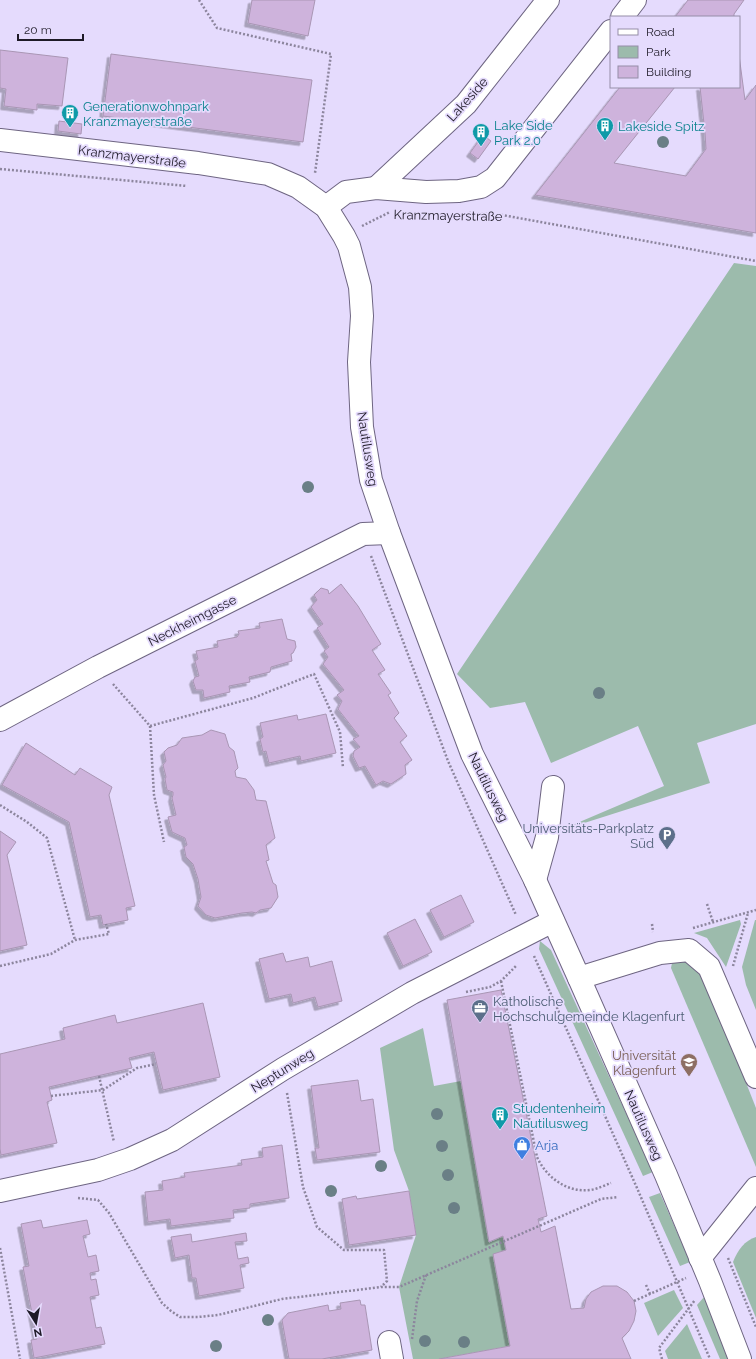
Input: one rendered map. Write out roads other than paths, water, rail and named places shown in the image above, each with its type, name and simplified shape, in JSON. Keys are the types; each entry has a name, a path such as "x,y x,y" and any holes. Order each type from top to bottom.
{"street":[{"name":"Lakeside","path":"376,188 466,104 548,0"},
{"path":"623,16 635,0"},
{"path":"326,207 346,192 376,188 426,192 481,187 495,178 610,32"},
{"name":"Kranzmayerstraße","path":"0,140 190,162 268,174 298,187 326,207 344,236"},
{"name":"Nautilusweg","path":"344,236 349,246 360,287 362,316 359,362 362,427 371,480 389,533 472,754 535,880 579,978 666,1175 710,1281 740,1359"},
{"name":"Neckheimgasse","path":"0,720 98,667 363,534 389,533"},
{"path":"535,880 547,837 553,787"},
{"name":"Neptunweg","path":"0,1191 98,1170 130,1160 172,1140 283,1069 412,993 553,921"},
{"path":"579,978 660,953 689,950 709,967 756,1077"},
{"path":"700,1258 756,1188"}],"place":[{"name":"Generationwohnpark Kranzmayerstraße","path":"70,128"},
{"name":"Lakeside Spitz","path":"605,141"},
{"name":"Lake Side Park 2.0","path":"481,147"},
{"name":"Universitäts-Parkplatz Süd","path":"667,850"},
{"name":"Katholische Hochschulgemeinde Klagenfurt","path":"480,1023"},
{"name":"Universität Klagenfurt","path":"689,1077"},
{"name":"Studentenheim Nautilusweg","path":"500,1130"},
{"name":"Arja","path":"522,1160"}]}
